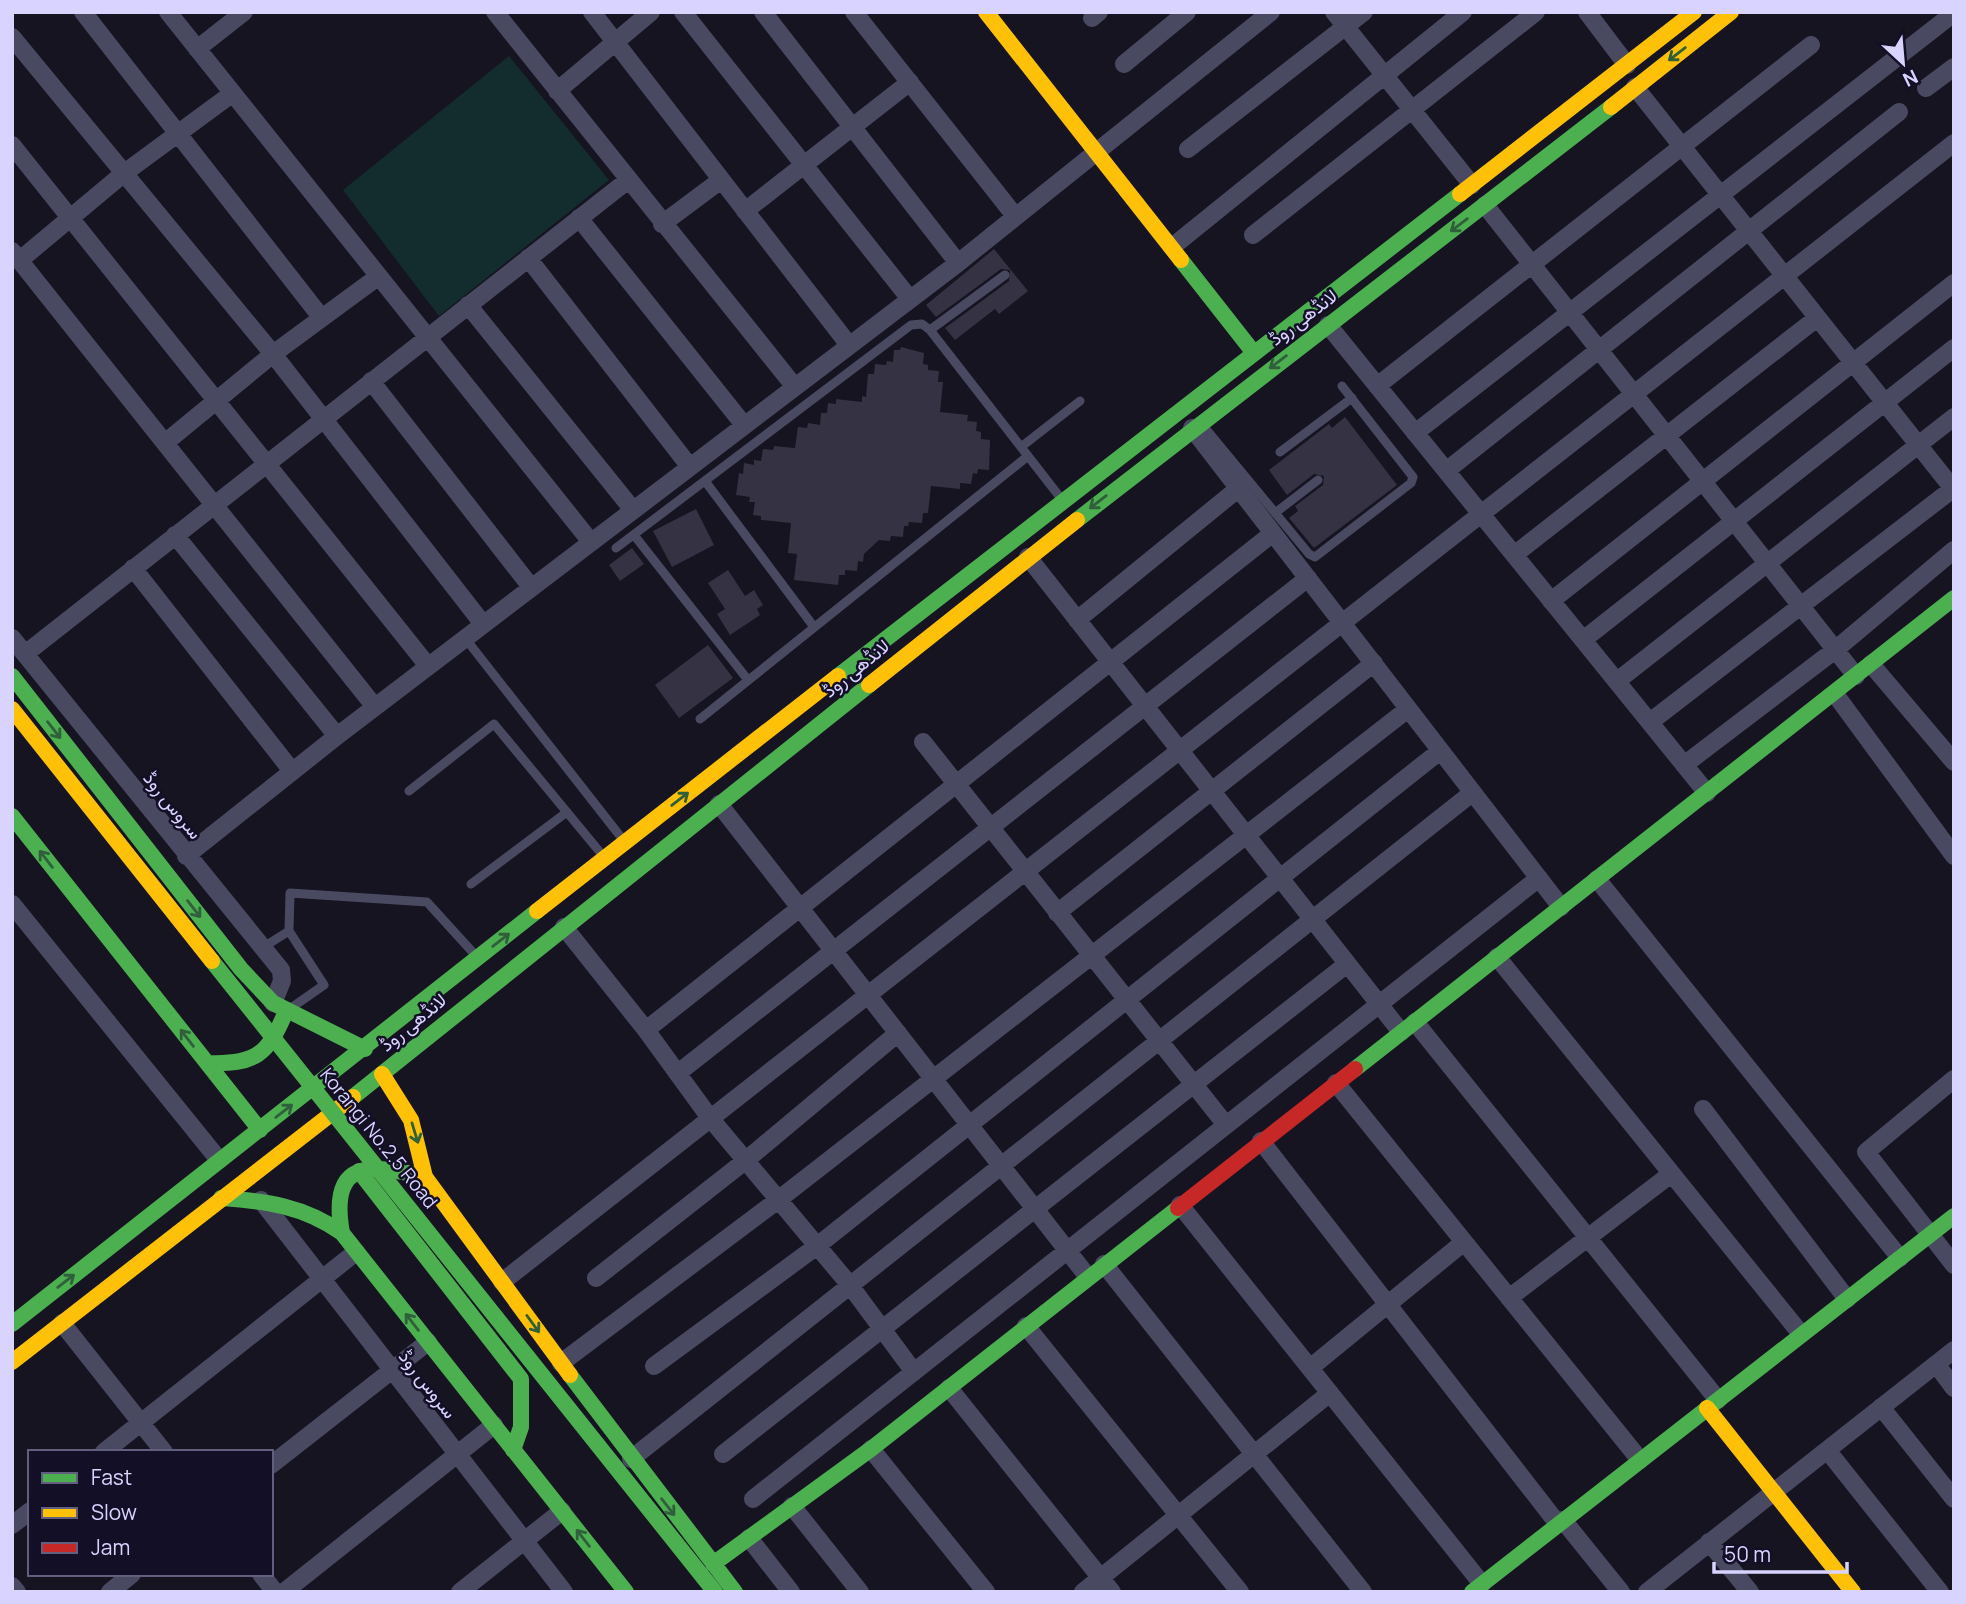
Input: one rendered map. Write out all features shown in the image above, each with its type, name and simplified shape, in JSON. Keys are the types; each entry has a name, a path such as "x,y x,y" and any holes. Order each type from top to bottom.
{"main road":[{"path":"986,12 1255,353"},
{"name":"لانڈھی روڈ","path":"12,1324 625,842 1693,12"},
{"name":"لانڈھی روڈ","path":"12,1362 382,1074 564,926 1196,425 1486,205 1731,12"},
{"path":"713,1564 871,1449 1952,602"},
{"path":"12,676 241,969 280,1007 365,1049"},
{"name":"Korangi No.2.5 Road","path":"12,709 715,1592"},
{"path":"12,816 260,1130"},
{"path":"207,1063 233,1065 257,1058 269,1049 276,1037 280,1007"},
{"path":"382,1074 411,1120 425,1177 631,1459 735,1592"},
{"path":"342,1233 336,1196 343,1183 359,1171 384,1166 425,1177"},
{"path":"359,1171 521,1379 521,1427 513,1450"},
{"path":"221,1198 261,1200 304,1209 342,1233 626,1592"},
{"path":"1477,1588 1954,1216"},
{"path":"1712,1404 1772,1493 1851,1591"}],"street":[{"path":"83,12 181,134 321,317"},
{"path":"168,12 591,542"},
{"path":"197,49 244,12"},
{"path":"495,12 627,181 795,387"},
{"path":"592,12 849,345"},
{"path":"557,92 651,12"},
{"path":"683,12 910,299"},
{"path":"763,12 958,263"},
{"path":"855,12 1015,216"},
{"path":"1124,64 1187,12"},
{"path":"186,856 428,666 958,263 1271,12"},
{"path":"1334,12 1472,185"},
{"path":"1188,149 1364,12"},
{"path":"1172,247 1384,73 1464,12"},
{"path":"1252,235 1536,12"},
{"path":"1587,12 1627,65"},
{"path":"1415,433 1954,13"},
{"path":"12,37 274,354 483,624"},
{"path":"1377,386 1811,45"},
{"path":"1926,88 1954,67"},
{"path":"745,211 910,82"},
{"path":"1635,88 1953,489 1650,722"},
{"path":"233,93 16,255 375,707"},
{"path":"1446,471 1899,112"},
{"path":"502,1282 1954,143"},
{"path":"12,145 428,666"},
{"path":"662,224 721,180"},
{"path":"24,654 627,181"},
{"path":"1486,205 1856,676"},
{"path":"579,218 744,425"},
{"path":"528,258 690,467"},
{"path":"166,442 321,317 379,276"},
{"path":"1551,601 1954,283"},
{"path":"468,305 633,510"},
{"path":"1514,555 1817,318"},
{"path":"1328,325 1707,793"},
{"path":"1583,640 1954,348"},
{"path":"371,381 531,587"},
{"path":"1616,681 1954,416"},
{"path":"1196,425 1220,455 1239,488 1273,533 1561,907"},
{"path":"1077,620 1239,488"},
{"path":"646,1030 1273,533"},
{"path":"175,535 337,736"},
{"path":"1684,765 1835,650 1954,550"},
{"path":"1028,557 1379,1004 1408,1027 1588,1238 1712,1404"},
{"path":"133,568 292,771"},
{"path":"678,1073 1308,578"},
{"name":"سروس روڈ","path":"12,638 281,970 280,1007"},
{"path":"1057,913 1374,663"},
{"path":"1871,664 1954,762"},
{"path":"1835,694 1954,856"},
{"path":"561,1363 778,1200 1408,709"},
{"path":"923,742 1090,957 1226,1125"},
{"path":"654,1366 817,1246 1440,751"},
{"path":"631,1459 1000,1164 1472,793"},
{"path":"719,804 1088,1277"},
{"path":"753,1499 1539,878"},
{"path":"1597,879 1900,1258"},
{"path":"12,904 219,1160"},
{"path":"564,926 646,1030 710,1118 849,1284 914,1371"},
{"path":"1497,957 1801,1334"},
{"path":"723,1454 1347,964"},
{"path":"596,1278 745,1161 898,1032"},
{"path":"1954,1079 1866,1152 1954,1265"},
{"path":"1336,1083 1640,1460"},
{"path":"1703,1110 1847,1299"},
{"path":"1261,1142 1561,1522 1621,1592"},
{"path":"1509,1298 1671,1174"},
{"name":"سروس روڈ","path":"261,1200 320,1281 564,1592"},
{"path":"1180,1205 1330,1393 1477,1588"},
{"path":"1310,1368 1464,1242"},
{"path":"107,1450 356,1252"},
{"path":"1104,1264 1363,1592"},
{"path":"62,1323 162,1450"},
{"path":"1026,1326 1240,1592"},
{"path":"273,1463 428,1342"},
{"path":"1655,1589 1709,1542 1954,1350"},
{"path":"1936,1364 1954,1388"},
{"path":"949,1388 1106,1585"},
{"path":"1083,1592 1106,1585 1178,1515 1330,1393"},
{"path":"1881,1407 1954,1499"},
{"path":"284,1592 494,1425"},
{"path":"871,1449 978,1589"},
{"path":"1827,1450 1940,1592"},
{"path":"792,1506 860,1592"},
{"path":"460,1592 562,1511"},
{"path":"12,1525 28,1513"},
{"path":"749,1538 791,1592"},
{"path":"1709,1542 1751,1592"},
{"path":"110,1592 130,1576"},
{"path":"263,1576 275,1592"},
{"path":"12,1586 17,1592"}],"lane":[{"path":"930,330 1005,275"},
{"path":"616,548 911,325 922,324 930,330 1077,519"},
{"path":"1220,455 1275,513 1309,554 1315,557 1411,483 1413,477 1342,386"},
{"path":"1280,452 1352,398"},
{"path":"1021,447 1080,401"},
{"path":"700,719 1028,456"},
{"path":"1275,513 1318,480"},
{"path":"705,481 814,627"},
{"path":"634,535 748,680"},
{"path":"465,638 625,842"},
{"path":"409,791 494,724 605,858"},
{"path":"471,884 567,812"},
{"path":"280,1007 324,985 289,931 290,893 427,902 478,958"},
{"path":"262,948 289,931"}],"green space":[{"path":"509,56 609,180 439,316 343,190"}],"building":[{"path":"994,249 1028,291 999,314 995,309 955,340 945,328 1009,281 1010,270 1001,269 936,317 926,305"},
{"path":"901,347 924,353 923,364 928,365 928,370 939,371 938,382 943,382 940,412 968,415 967,421 977,422 976,431 981,432 981,439 990,440 989,470 978,469 977,474 973,473 971,484 960,483 960,489 931,486 928,513 923,513 922,523 909,522 908,526 904,526 903,537 891,536 890,541 879,540 864,554 863,562 858,561 857,571 845,570 845,575 839,575 838,585 794,580 797,554 788,553 791,523 761,520 761,516 753,515 755,502 749,502 750,497 736,495 739,473 743,474 744,463 754,465 754,460 761,461 763,449 773,450 774,446 795,448 798,427 807,428 808,423 820,425 821,413 827,413 828,403 836,404 836,399 862,402 862,396 866,397 868,374 874,374 875,364 886,365 887,361 893,362 894,350 900,350"},
{"path":"1345,417 1397,485 1314,548 1289,518 1298,511 1295,506 1323,485 1324,476 1314,474 1287,495 1269,470 1329,424 1332,428"},
{"path":"696,509 714,545 672,567 653,531"},
{"path":"632,548 644,564 620,581 609,565"},
{"path":"728,570 745,596 754,590 763,605 757,609 760,615 730,635 717,614 725,609 708,583"},
{"path":"708,645 733,678 679,718 655,685"}],"traffic: fast":[{"path":"1077,520 1611,107"},
{"path":"838,676 1460,194"},
{"path":"1181,260 1254,353"},
{"path":"1355,1069 1954,598"},
{"path":"12,676 241,969 273,1003 365,1049"},
{"path":"353,1097 869,685"},
{"path":"12,816 260,1130"},
{"path":"12,1324 537,911"},
{"path":"212,961 715,1592"},
{"path":"207,1063 237,1062 258,1054 273,1038 286,1011"},
{"path":"342,1233 339,1209 341,1191 357,1172 386,1170 425,1177"},
{"path":"359,1171 521,1379 521,1427 513,1450"},
{"path":"221,1198 284,1206 313,1217 342,1233 626,1592"},
{"path":"713,1564 871,1449 1178,1208"},
{"path":"1472,1592 1954,1216"},
{"path":"570,1375 735,1592"}],"traffic: slow":[{"path":"986,12 1181,260"},
{"path":"1460,194 1694,12"},
{"path":"1611,107 1731,12"},
{"path":"869,685 1077,520"},
{"path":"537,911 838,676"},
{"path":"12,709 212,961"},
{"path":"382,1074 411,1120 425,1177 570,1375"},
{"path":"12,1362 353,1097"},
{"path":"1707,1408 1853,1592"}],"traffic: jam":[{"path":"1178,1208 1355,1069"}]}
